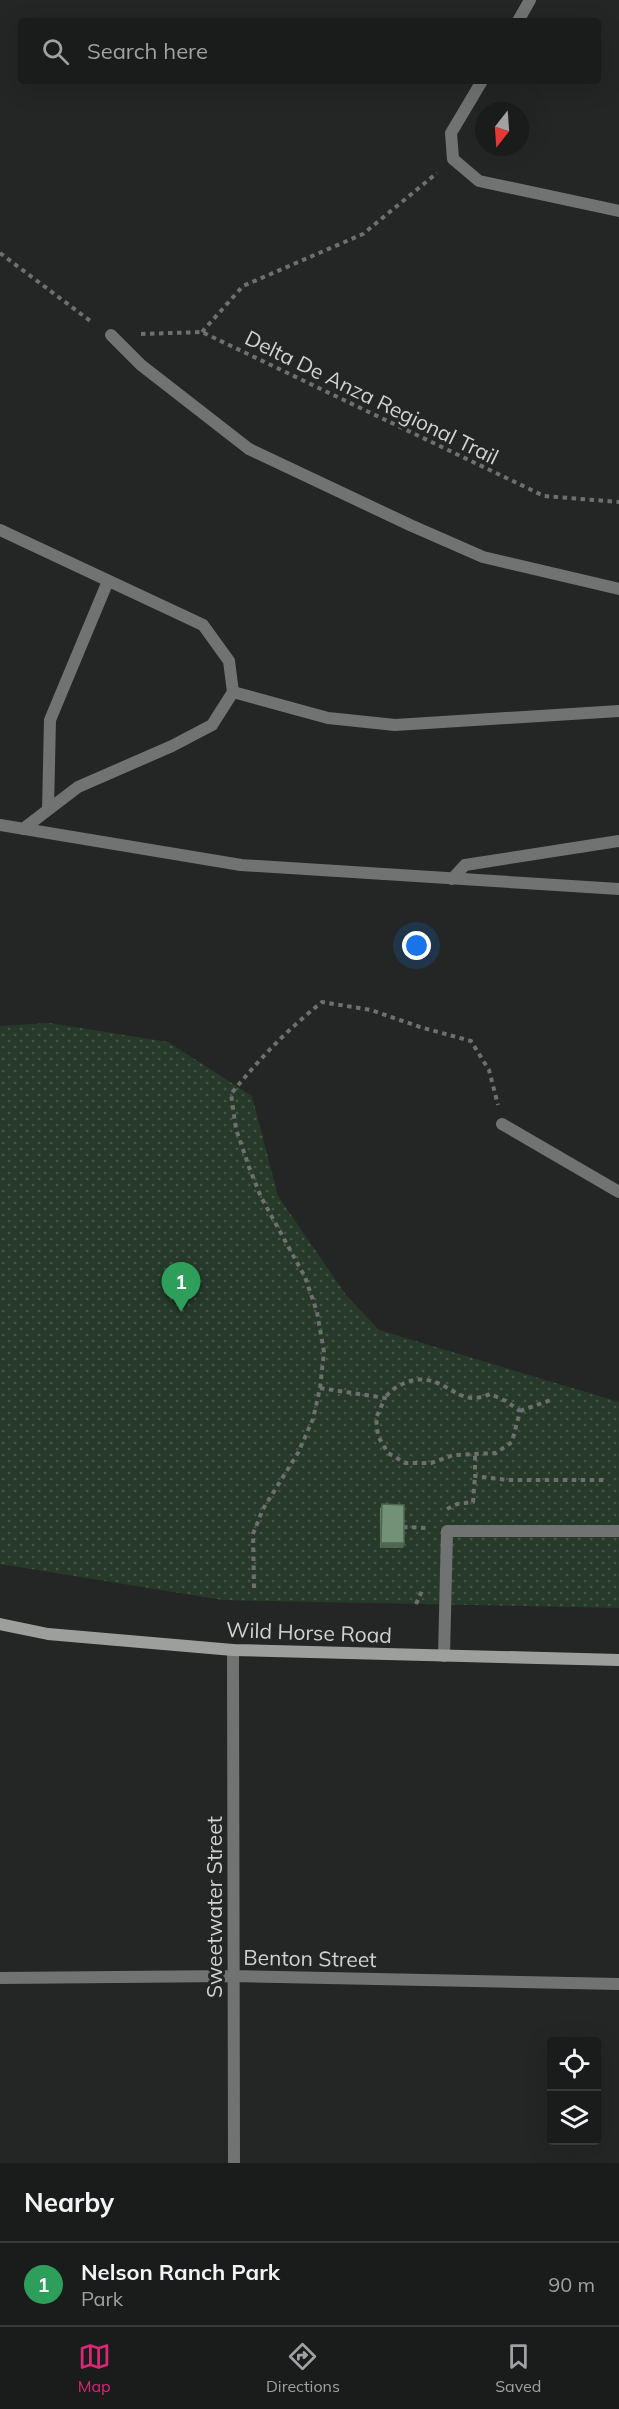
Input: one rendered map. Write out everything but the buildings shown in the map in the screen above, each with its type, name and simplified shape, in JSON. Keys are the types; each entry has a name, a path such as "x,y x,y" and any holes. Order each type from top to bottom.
{"street":[{"path":"520,18 530,0"},
{"path":"480,84 451,133 453,159 479,181 619,211"},
{"path":"111,335 141,365 249,448 410,525 483,557 619,589"},
{"path":"0,530 203,625 229,661 233,692 212,725 172,746 78,787 23,829"},
{"path":"48,810 50,720 108,581"},
{"path":"233,692 328,718 395,725 619,711"},
{"path":"0,825 241,865 619,889"},
{"path":"452,879 465,865 619,841"},
{"path":"502,1124 619,1192"},
{"path":"444,1656 447,1531 619,1531"},
{"name":"Wild Horse Road","path":"0,1624 48,1634 233,1650 619,1660"},
{"name":"Sweetwater Street","path":"233,1650 234,2163"},
{"name":"Benton Street","path":"0,1978 233,1976 619,1984"}],"path":[{"path":"202,332 243,286 363,234 453,159"},
{"path":"0,254 111,335"},
{"name":"Delta De Anza Regional Trail","path":"111,335 202,332 544,496 619,502"},
{"path":"254,1588 253,1534 263,1509 298,1453 313,1419 320,1388 324,1352 316,1312 305,1277 261,1197 249,1167 236,1129 231,1094 264,1053 322,1002 371,1010 471,1041 489,1070 502,1124"},
{"path":"427,1379 460,1397 483,1398 490,1395 506,1401 520,1411 512,1442 496,1453 454,1455 431,1463 405,1463 388,1453 378,1437 376,1418 385,1398 390,1390 406,1382 427,1379"},
{"path":"320,1388 385,1398"},
{"path":"520,1411 551,1400"},
{"path":"475,1455 475,1476 507,1480 606,1480"}],"green space":[{"path":"49,1023 168,1042 252,1096 278,1196 346,1295 379,1330 619,1402 619,1608 223,1600 0,1564 0,1026"}],"place":[{"name":"Nelson Ranch Park","path":"181,1312"}]}
